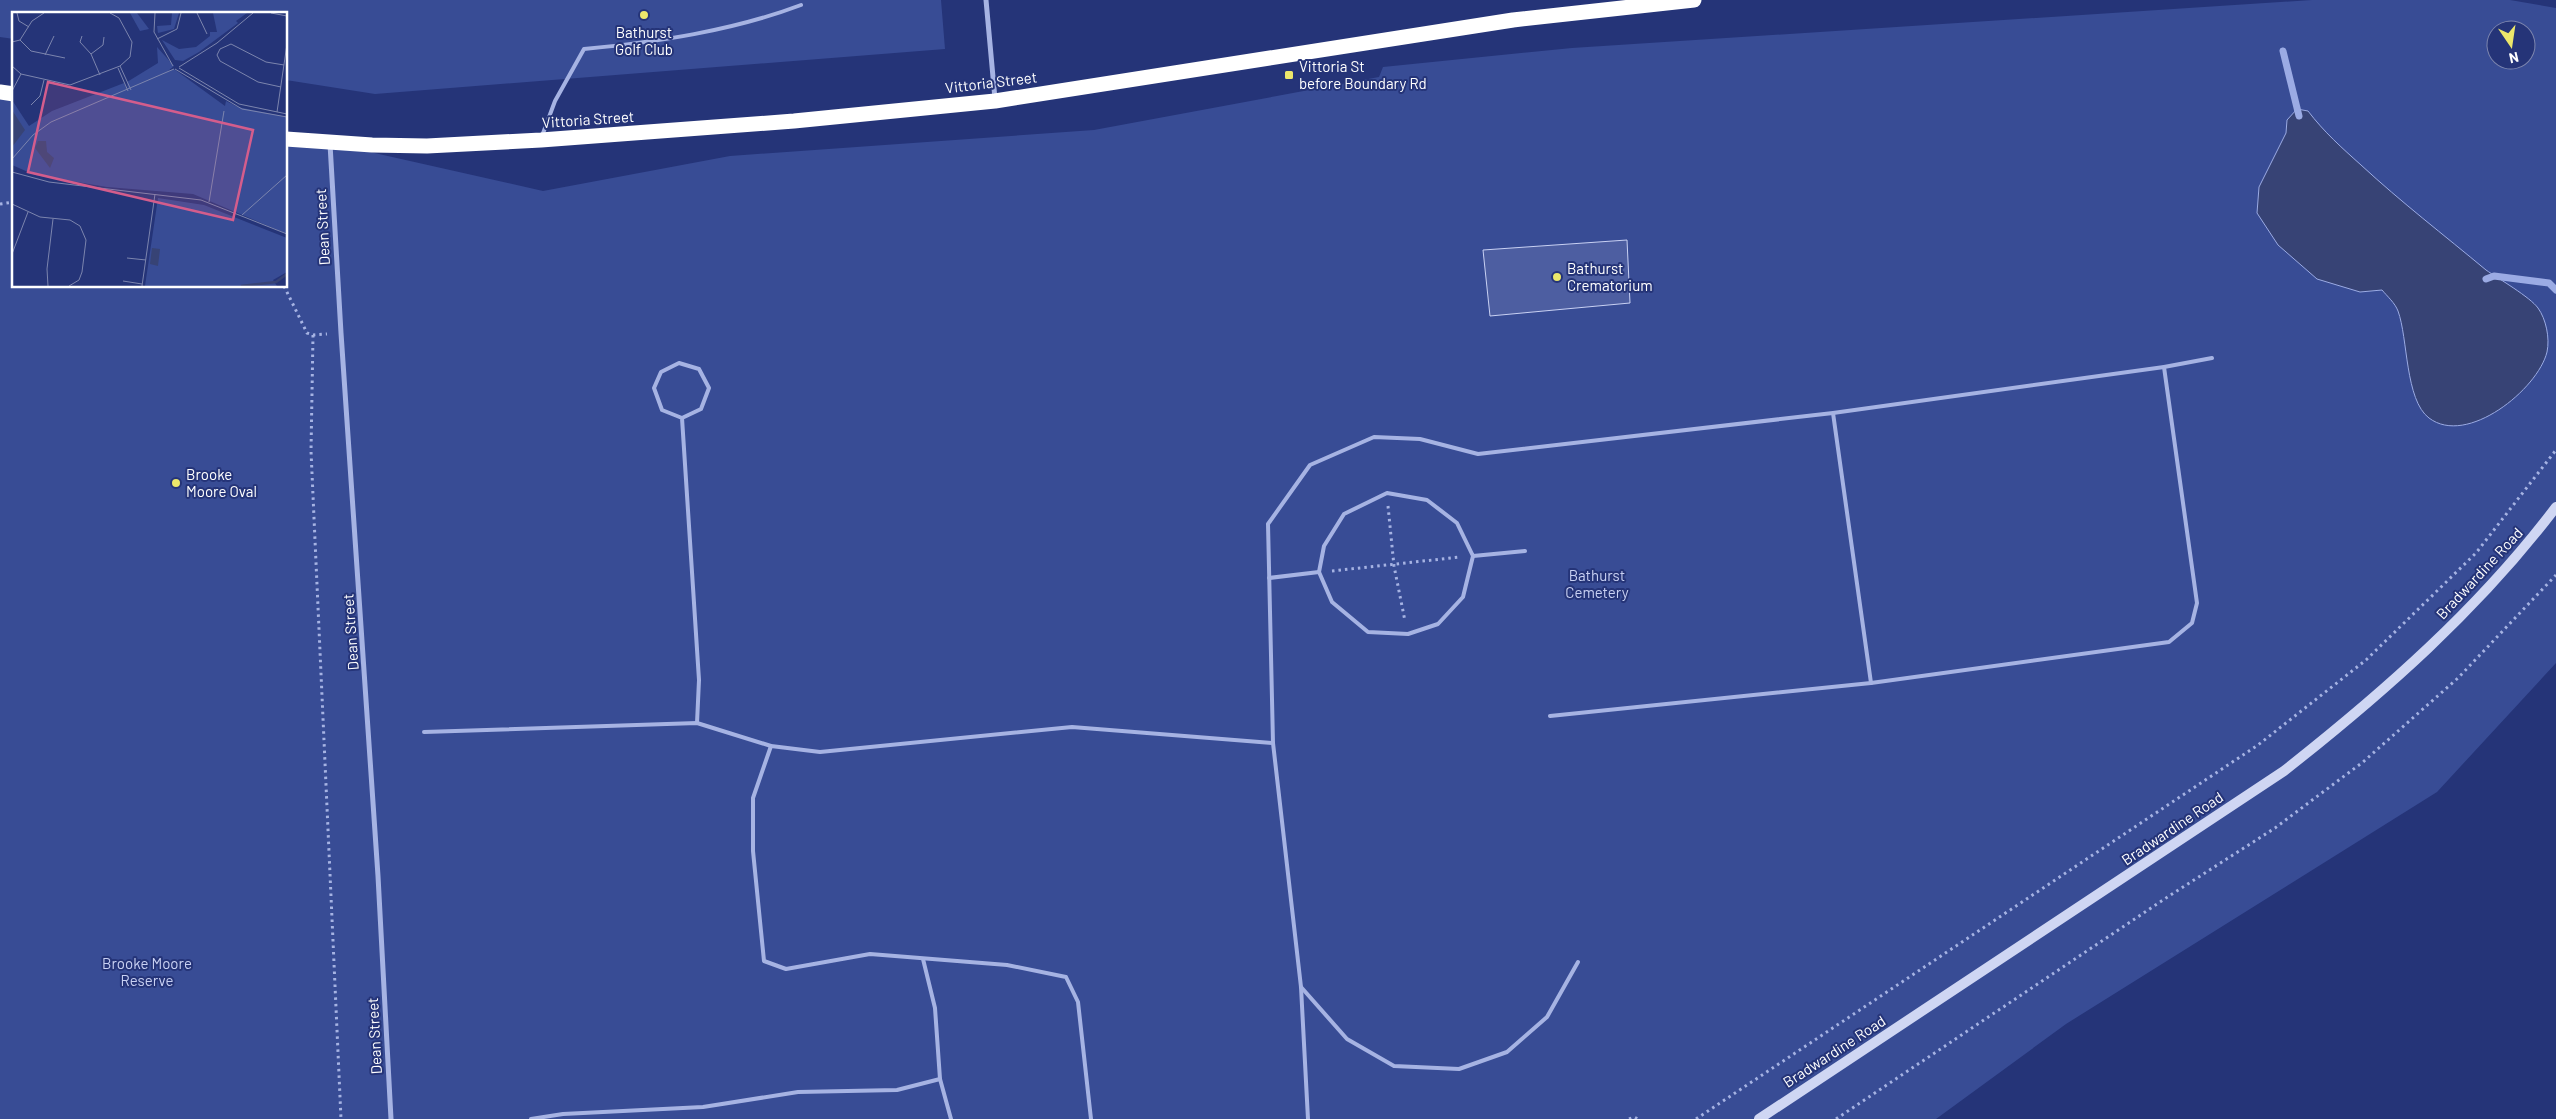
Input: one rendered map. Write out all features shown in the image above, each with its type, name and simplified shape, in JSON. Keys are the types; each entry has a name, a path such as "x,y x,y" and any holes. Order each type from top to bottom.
{"highway":[{"name":"Vittoria Street","path":"288,139 330,143 427,146 541,140 794,120 995,101 1513,20 1694,0"}],"main road":[{"name":"Bradwardine Road","path":"1759,1119 2284,771 2418,660 2496,580 2556,507"}],"street":[{"path":"986,0 995,101"},
{"name":"Dean Street","path":"330,143 341,333 360,591 391,1119"}],"lane":[{"path":"541,140 555,101 584,49 628,44 759,21 801,5"},
{"path":"1308,1119 1301,987 1273,743 1268,524 1310,465 1374,437 1420,439 1478,454 1833,413 2164,367 2212,358"},
{"path":"679,363 699,369 709,388 701,409 682,418 662,410 654,388 661,372 679,363"},
{"path":"1550,716 1871,683 2169,642 2192,623 2197,603 2164,367"},
{"path":"1833,413 1871,683"},
{"path":"682,418 699,680 697,723"},
{"path":"1387,493 1427,500 1457,523 1473,556 1463,597 1438,624 1408,634 1368,632 1332,602 1320,572 1324,546 1344,514 1387,493"},
{"path":"1473,556 1524,551"},
{"path":"1268,578 1320,572"},
{"path":"424,732 697,723 772,746 820,752 1072,727 1273,743"},
{"path":"772,746 753,798 753,851 764,961 786,970 870,954 1007,965 1066,977 1078,1002 1091,1119"},
{"path":"924,959 935,1008 940,1080 951,1119"},
{"path":"1301,987 1347,1039 1394,1066 1459,1069 1507,1052 1547,1017 1578,962"},
{"path":"531,1119 563,1114 704,1107 798,1092 897,1090 940,1080"}],"path":[{"path":"285,288 307,332 313,335 341,333"},
{"path":"313,335 310,451 341,1119"},
{"path":"1696,1119 2266,739 2366,660 2476,553 2556,450"},
{"path":"1387,493 1394,566 1408,634"},
{"path":"1320,572 1394,566 1473,556"},
{"path":"1836,1119 2169,896 2275,828 2363,762 2458,678 2556,575"},
{"path":"1630,1119 1638,1119"}],"green space":[{"name":"Bathurst Golf Club","path":"0,0 941,0 945,49 375,94 288,80 288,12 12,12 12,39 0,37"},
{"name":"Bathurst Cemetery","path":"2312,0 2510,0 2556,8 2556,663 2437,792 2066,1024 1936,1119 0,1119 0,91 12,93 12,288 288,288 288,136 330,143 543,191 730,156 1094,130 1379,77 1383,67 1572,48"}],"shaded area":[{"path":"2297,109 2308,111 2333,140 2392,192 2486,270 2538,308 2547,329 2547,352 2541,367 2530,382 2516,397 2499,410 2481,420 2462,425 2445,425 2429,418 2421,409 2415,397 2401,323 2397,308 2391,300 2382,290 2360,292 2317,279 2278,245 2257,213 2259,187 2286,133 2287,120"}],"building":[{"name":"Bathurst Crematorium","path":"1627,240 1630,303 1490,316 1483,250"}],"waterway":[{"path":"2283,51 2299,116"},
{"path":"2486,279 2494,276 2549,283 2556,290"}],"place":[{"name":"Bathurst Golf Club","path":"644,15"},
{"name":"Vittoria St before Boundary Rd","path":"1289,75"},
{"name":"Bathurst Crematorium","path":"1557,277"},
{"name":"Brooke Moore Oval","path":"176,483"}],"park label":[{"name":"Brooke Moore Reserve","path":"147,972"}]}
